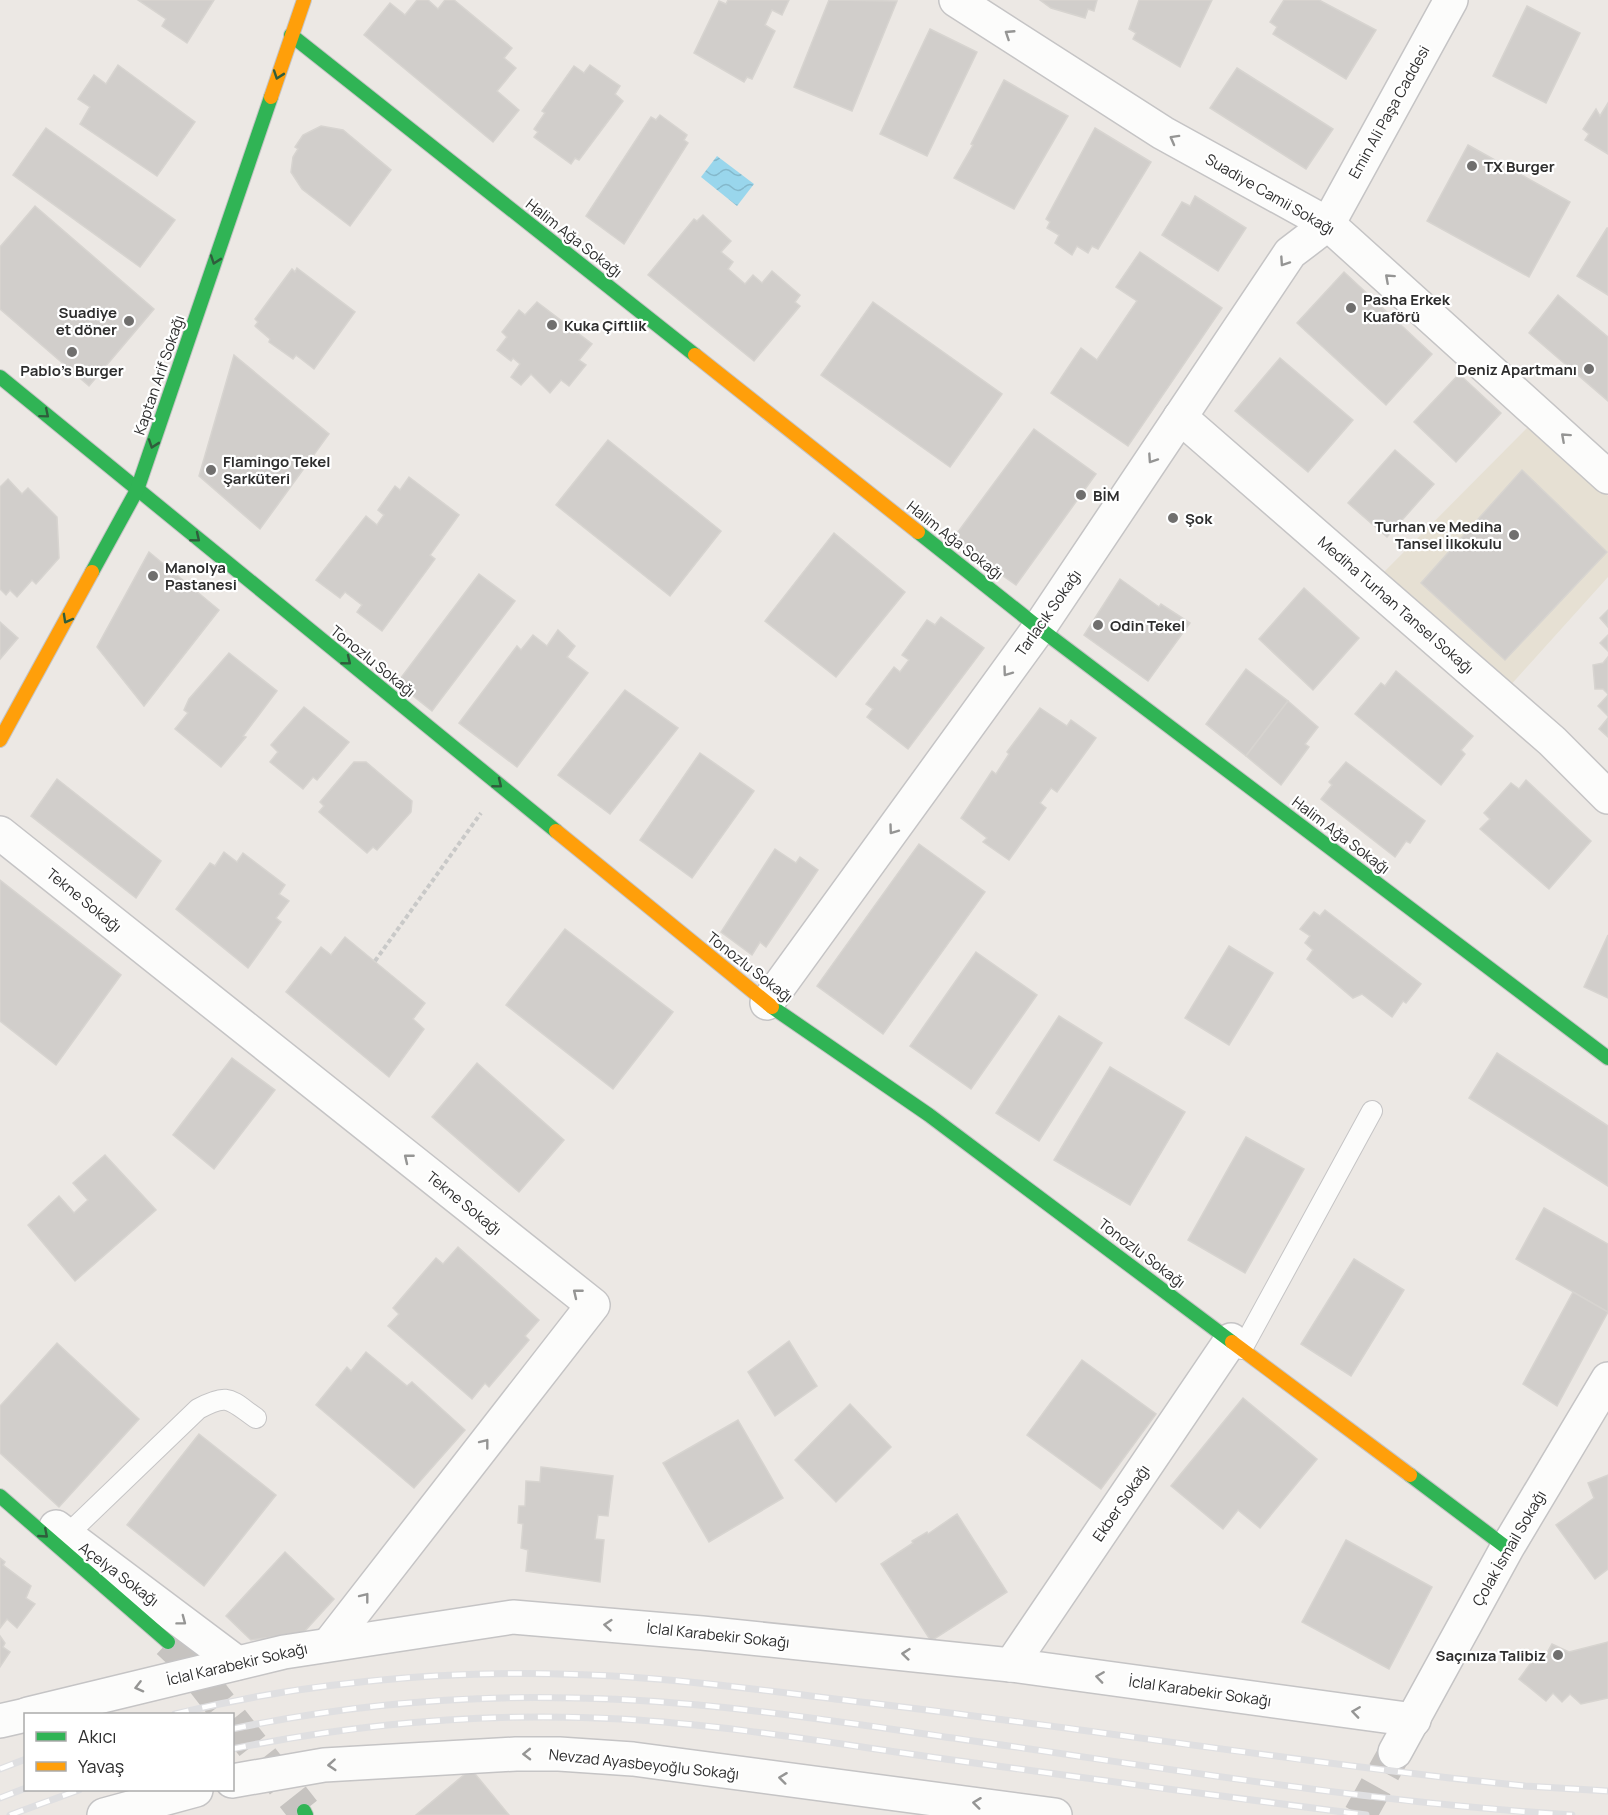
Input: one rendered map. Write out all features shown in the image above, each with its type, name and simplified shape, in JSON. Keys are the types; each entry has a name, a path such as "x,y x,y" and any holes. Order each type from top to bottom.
{"street":[{"name":"Kaptan Arif Sokağı","path":"0,740 137,490 304,0"},
{"name":"Suadiye Camii Sokağı","path":"956,0 1163,133 1328,224 1608,477"},
{"name":"Emin Ali Paşa Caddesi","path":"1328,224 1451,0"},
{"name":"Halim Ağa Sokağı","path":"291,35 1039,628 1608,1058"},
{"name":"Tarlacık Sokağı","path":"767,1003 1039,628 1290,253 1328,224"},
{"name":"Tonozlu Sokağı","path":"0,377 767,1003 929,1115 1507,1548"},
{"name":"Mediha Turhan Tansel Sokağı","path":"1180,417 1552,741 1608,797"},
{"name":"Tekne Sokağı","path":"0,833 593,1305 330,1643"},
{"name":"Ekber Sokağı","path":"1011,1665 1236,1345"},
{"name":"Çolak İsmail Sokağı","path":"1395,1752 1507,1548 1608,1379"},
{"name":"Açelya Sokağı","path":"0,1486 237,1663"},
{"path":"0,1496 168,1642"},
{"name":"İclal Karabekir Sokağı","path":"35,1713 237,1663 330,1643 513,1617 702,1633 1011,1665 1414,1720"},
{"name":"İclal Karabekir Sokağı","path":"0,1721 24,1716"},
{"name":"Nevzad Ayasbeyoğlu Sokağı","path":"234,1781 324,1765 516,1754 559,1754 633,1759 1055,1815"},
{"path":"104,1815 192,1791"}],"lane":[{"path":"1236,1345 1372,1111"},
{"path":"67,1536 113,1488 198,1409 216,1399 227,1399 238,1402 256,1418"}],"path":[{"path":"375,962 500,786"}],"shaded area":[{"name":"Turhan ve Mediha Tansel İlkokulu","path":"1530,425 1608,496 1608,577 1508,688 1381,575"}],"water":[{"path":"717,156 754,184 737,206 701,177"}],"building":[{"path":"138,0 214,0 187,43 162,26 166,19"},
{"path":"417,0 428,0 438,9 445,0 454,0 512,48 504,58 516,68 497,91 519,110 493,142 364,35 390,3 405,15"},
{"path":"728,0 789,0 782,15 772,10 765,25 775,31 752,79 747,77 744,82 694,53 719,1 726,4"},
{"path":"829,0 897,1 852,111 794,87"},
{"path":"1040,0 1097,0 1094,11 1088,9 1085,18 1051,8"},
{"path":"1139,0 1212,0 1180,67 1133,39 1136,33 1129,29"},
{"path":"1284,0 1319,0 1376,30 1346,79 1273,34 1277,27 1270,22"},
{"path":"1527,6 1580,33 1546,103 1493,76"},
{"path":"930,29 977,52 927,156 880,134"},
{"path":"118,65 195,122 157,176 80,124 90,107 78,99 94,75 106,84"},
{"path":"590,65 620,86 615,94 623,101 579,160 575,158 571,164 534,137 538,132 534,129 545,113 542,111 574,66 584,73"},
{"path":"1237,68 1333,129 1306,169 1210,108"},
{"path":"1004,80 1068,116 1014,209 954,178 973,145 971,144"},
{"path":"1608,103 1608,154 1585,140 1589,134 1583,129 1596,109 1600,116"},
{"path":"660,115 687,135 684,140 688,143 624,244 586,216 651,117 656,120"},
{"path":"321,126 343,130 391,170 350,226 302,189 291,172 293,157 298,149 295,147 303,135"},
{"path":"46,128 175,220 140,267 13,175"},
{"path":"1095,128 1151,162 1098,249 1092,246 1088,253 1077,246 1072,255 1055,243 1059,235 1047,228 1050,222 1046,219"},
{"path":"1468,145 1570,202 1529,277 1427,221"},
{"path":"1195,196 1246,228 1218,271 1162,235 1182,202 1190,206"},
{"path":"35,206 154,309 89,386 0,309 0,247"},
{"path":"703,215 731,241 721,252 733,262 728,269 745,284 753,275 762,283 772,271 800,295 795,302 800,306 754,361 648,275 694,219 697,221"},
{"path":"1608,228 1608,295 1577,276"},
{"path":"1140,252 1222,308 1128,446 1051,393 1081,348 1097,360 1137,301 1116,287"},
{"path":"297,268 355,312 314,369 296,355 293,359 269,342 270,339 255,326 258,322 255,319 292,269 295,272"},
{"path":"1344,272 1432,354 1386,405 1297,323"},
{"name":"Deniz Apartmanı","path":"1558,295 1608,337 1608,401 1529,333"},
{"path":"537,302 592,344 579,360 586,365 569,386 561,380 550,393 531,374 521,385 511,377 520,364 513,358 511,361 497,350 507,337 502,332 519,310 525,315"},
{"path":"873,302 1002,394 950,467 821,375"},
{"path":"234,355 329,434 260,529 199,476"},
{"path":"1280,358 1353,420 1308,472 1235,411"},
{"path":"1459,374 1501,413 1456,462 1414,422"},
{"path":"1034,429 1096,474 1016,585 952,540"},
{"path":"608,440 721,531 670,596 556,505"},
{"path":"1395,450 1434,484 1387,537 1348,503"},
{"path":"1522,470 1607,552 1505,660 1421,583"},
{"path":"409,477 459,515 430,555 435,559 382,631 357,612 362,605 345,592 340,598 316,580 366,516 377,525 384,515 378,510 395,486 400,490"},
{"path":"8,479 22,494 28,488 57,517 59,558 36,584 32,580 17,597 10,590 6,595 0,589 0,487"},
{"path":"834,533 905,592 836,677 765,621"},
{"path":"149,552 219,610 144,706 97,647"},
{"path":"479,574 515,601 432,711 397,683"},
{"path":"1120,579 1159,607 1161,604 1190,623 1148,681 1084,635"},
{"path":"1304,588 1359,638 1313,690 1259,639"},
{"path":"1608,610 1608,627 1600,618"},
{"path":"941,617 984,648 908,749 867,717 873,709 866,704 894,667 900,672 909,660 902,655 927,620 935,625"},
{"path":"0,622 18,638 0,659"},
{"path":"558,630 575,646 567,657 588,673 517,767 459,723 517,646 521,650 533,635 547,646"},
{"path":"1608,635 1608,651 1600,643"},
{"path":"229,653 277,691 243,736 246,737 221,767 175,729 188,713 184,710 189,699"},
{"path":"1608,657 1608,694 1603,689 1595,689 1593,665 1603,663"},
{"path":"1246,669 1288,701 1246,756 1206,724"},
{"path":"1396,671 1473,736 1461,750 1465,754 1441,785 1355,714 1381,683 1385,686"},
{"path":"625,690 678,728 610,814 558,775"},
{"path":"1608,695 1608,716 1598,706"},
{"path":"1288,701 1318,727 1305,744 1309,747 1281,785 1246,756"},
{"path":"304,707 349,742 317,780 313,777 303,789 270,762 278,752 271,745"},
{"path":"1040,708 1067,726 1071,720 1096,738 1057,792 1051,788 1040,803 1046,808 1009,860 983,842 987,838 961,818 992,771 996,774 1009,754 1007,752"},
{"path":"1608,718 1608,737 1599,729"},
{"path":"700,753 754,791 692,878 640,840"},
{"path":"354,762 366,762 412,801 411,812 377,850 373,847 367,853 319,812 324,806 320,802"},
{"path":"1346,762 1425,821 1410,843 1406,841 1395,857 1321,799 1332,785 1329,782"},
{"path":"57,779 161,861 136,898 31,816"},
{"path":"1526,780 1591,841 1549,889 1480,829 1490,819 1484,813 1511,783 1519,789"},
{"path":"919,844 985,892 883,1034 817,986"},
{"path":"775,849 796,863 800,857 818,870 766,947 760,942 752,955 721,932"},
{"path":"224,852 237,862 243,853 285,885 279,894 289,901 276,918 281,922 248,968 176,909 210,863 215,866"},
{"path":"0,880 121,975 56,1065 0,1021"},
{"path":"1325,910 1421,984 1406,1003 1403,1001 1392,1017 1362,994 1353,998 1307,959 1313,950 1305,943 1310,936 1300,929 1314,912 1320,916"},
{"path":"565,929 673,1012 613,1089 506,1005"},
{"path":"1608,935 1608,998 1584,987"},
{"path":"345,937 425,1003 413,1019 424,1029 389,1077 286,992 321,947 331,955"},
{"path":"1229,946 1273,973 1229,1045 1185,1018"},
{"path":"976,952 1037,995 971,1089 910,1046"},
{"path":"1059,1016 1102,1043 1039,1141 996,1113"},
{"path":"1497,1053 1608,1126 1608,1186 1469,1098"},
{"path":"232,1058 275,1090 214,1169 173,1135"},
{"path":"477,1063 564,1140 519,1192 432,1117"},
{"path":"1110,1067 1185,1112 1130,1205 1054,1160"},
{"path":"1246,1137 1304,1169 1245,1273 1188,1240"},
{"path":"105,1155 156,1210 75,1281 28,1225 59,1196 74,1213 88,1200 73,1183"},
{"path":"1544,1208 1608,1244 1608,1312 1516,1259"},
{"path":"458,1247 539,1320 525,1336 529,1340 489,1387 485,1383 472,1399 388,1326 399,1314 393,1308 436,1258 443,1264"},
{"path":"1354,1259 1404,1290 1351,1376 1301,1344"},
{"path":"1573,1292 1608,1312 1557,1406 1523,1384"},
{"path":"789,1341 817,1386 775,1416 748,1372"},
{"path":"57,1343 139,1419 59,1507 0,1453 0,1406"},
{"path":"366,1352 407,1386 412,1382 465,1430 414,1488 316,1405 347,1367 351,1371"},
{"path":"1082,1360 1156,1414 1101,1489 1027,1435"},
{"path":"1243,1398 1317,1459 1260,1528 1238,1510 1223,1529 1171,1486"},
{"path":"850,1404 891,1447 836,1502 795,1460"},
{"path":"738,1420 783,1498 709,1542 663,1463"},
{"path":"199,1434 276,1495 204,1586 127,1525"},
{"path":"541,1467 613,1476 608,1516 598,1515 595,1539 604,1540 600,1582 526,1571 528,1550 521,1548 523,1524 518,1523 519,1506 525,1506 526,1481 540,1482"},
{"path":"1608,1475 1608,1569 1595,1579 1556,1525 1594,1498 1588,1483"},
{"path":"957,1514 1007,1592 931,1641 881,1564 913,1543 912,1541 927,1532 928,1534"},
{"path":"1346,1540 1432,1587 1389,1669 1302,1622"},
{"path":"285,1552 334,1599 303,1633 251,1640 226,1616"},
{"path":"0,1558 5,1562 3,1565 31,1586 26,1598 35,1604 17,1628 7,1619 0,1628"},
{"path":"0,1636 5,1643 3,1647 10,1652 0,1667"},
{"path":"1608,1642 1608,1698 1581,1704 1570,1694 1562,1702 1553,1693 1546,1701 1519,1679 1537,1655 1544,1658 1552,1644 1569,1652"},
{"path":"471,1769 509,1815 416,1815"}],"tunnel":[{"path":"168,1642 182,1655 227,1713"},
{"path":"234,1723 304,1811"},
{"path":"1360,1815 1395,1752"}],"railway":[{"path":"180,1713 287,1692 401,1678 516,1673 630,1677 935,1711 1450,1778 1525,1786 1608,1791"},
{"path":"234,1729 360,1708 446,1700 533,1697 670,1703 812,1718 1339,1793 1572,1815"},
{"path":"234,1749 328,1732 426,1722 523,1717 621,1719 742,1730 1366,1815"},
{"path":"0,1769 24,1760"},
{"path":"0,1798 24,1789"},
{"path":"10,1815 76,1791"}],"traffic: fast":[{"path":"291,35 695,355"},
{"path":"92,572 137,490 271,97"},
{"path":"0,377 556,831"},
{"path":"918,532 1039,628 1608,1058"},
{"path":"772,1007 929,1115 1232,1342"},
{"path":"1410,1475 1507,1548"},
{"path":"0,1496 168,1642"},
{"path":"304,1811 306,1815"}],"traffic: slow":[{"path":"271,97 304,0"},
{"path":"695,355 918,532"},
{"path":"0,740 92,572"},
{"path":"556,831 772,1007"},
{"path":"1232,1342 1410,1475"}],"place":[{"name":"TX Burger","path":"1472,166"},
{"name":"Pasha Erkek Kuaförü","path":"1351,308"},
{"name":"Suadiye et döner","path":"129,321"},
{"name":"Kuka Çiftlik","path":"552,325"},
{"name":"Pablo's Burger","path":"72,352"},
{"name":"Deniz Apartmanı","path":"1589,369"},
{"name":"Flamingo Tekel Şarküteri","path":"211,470"},
{"name":"BİM","path":"1081,495"},
{"name":"Şok","path":"1173,518"},
{"name":"Turhan ve Mediha Tansel İlkokulu","path":"1514,535"},
{"name":"Manolya Pastanesi","path":"153,576"},
{"name":"Odin Tekel","path":"1098,625"},
{"name":"Saçınıza Talibiz","path":"1558,1655"}]}
